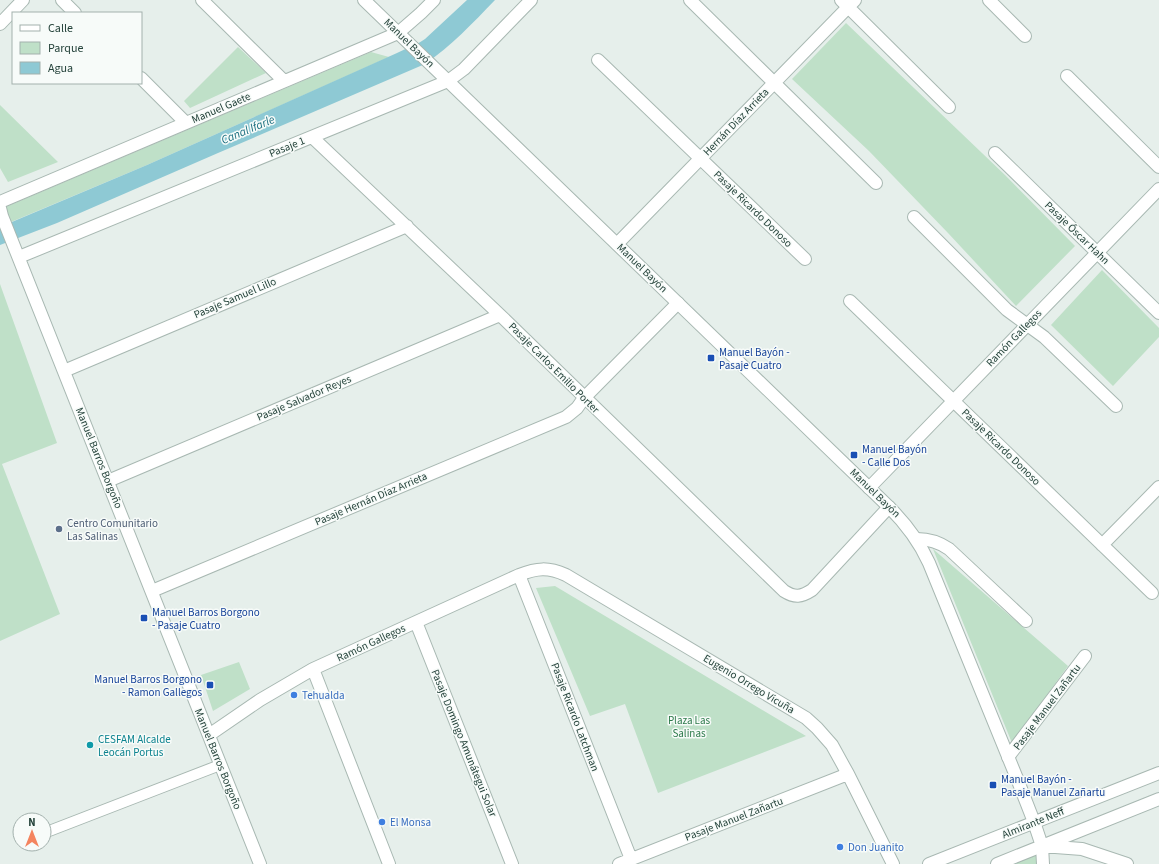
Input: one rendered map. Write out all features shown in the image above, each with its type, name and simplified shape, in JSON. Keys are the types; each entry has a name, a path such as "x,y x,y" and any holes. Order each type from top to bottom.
{"street":[{"path":"0,24 23,0"},
{"path":"62,0 74,12"},
{"path":"202,0 284,81"},
{"name":"Manuel Bayón","path":"364,0 901,518 917,538 929,563 1034,822 1042,846 1043,864"},
{"name":"Manuel Gaete","path":"0,202 284,81 402,36 434,0"},
{"name":"Pasaje 1","path":"19,257 448,81 464,69 531,0"},
{"path":"690,0 876,183"},
{"path":"989,0 1025,36"},
{"path":"848,2 949,107"},
{"name":"Hernán Díaz Arrieta","path":"616,244 774,82 848,2"},
{"name":"Pasaje Ricardo Donoso","path":"598,60 804,259"},
{"path":"1068,76 1159,166"},
{"path":"142,79 186,123"},
{"name":"Pasaje Carlos Emilio Porter","path":"312,137 500,315 584,398 784,591 790,595 805,595 812,590 889,507"},
{"name":"Pasaje Óscar Hahn","path":"995,153 1159,313"},
{"name":"Ramón Gallegos","path":"869,488 1159,188"},
{"name":"Manuel Barros Borgoño","path":"1,212 260,864"},
{"path":"914,217 1007,310 1044,337 1116,406"},
{"name":"Pasaje Samuel Lillo","path":"64,371 407,226"},
{"name":"Pasaje Ricardo Donoso","path":"850,301 1152,593"},
{"path":"584,398 678,303"},
{"name":"Pasaje Salvador Reyes","path":"108,481 500,315"},
{"name":"Pasaje Hernán Díaz Arrieta","path":"152,591 566,417 577,408 584,398"},
{"path":"1102,545 1159,487"},
{"path":"917,538 934,541 949,549 1026,621"},
{"name":"Ramón Gallegos","path":"208,735 260,700 313,669 519,575 542,569"},
{"name":"Eugenio Orrego Vicuña","path":"542,569 550,570 566,576 806,718 828,740 848,774 893,864"},
{"name":"Pasaje Ricardo Latchman","path":"519,575 631,859"},
{"name":"Pasaje Domingo Amunátegui Solar","path":"416,622 512,864"},
{"name":"Pasaje Manuel Zañartu","path":"1008,757 1085,656"},
{"path":"313,669 389,864"},
{"name":"Almirante Neff","path":"929,864 1159,773"},
{"name":"Pasaje Manuel Zañartu","path":"619,864 848,774"},
{"path":"997,864 1159,799"},
{"path":"1042,846 1082,849 1127,864"}],"lane":[{"path":"52,830 220,765"}],"green space":[{"path":"846,23 1005,175 1075,246 1016,306 869,151 792,79"},
{"path":"238,47 266,73 190,108 184,101"},
{"path":"371,52 389,57 147,165 11,222 3,208"},
{"path":"0,105 58,162 8,182 0,168"},
{"path":"1102,270 1159,328 1159,337 1113,386 1051,325"},
{"path":"0,284 57,443 2,464 60,614 0,641"},
{"path":"933,549 1068,666 1012,743"},
{"name":"Plaza Las Salinas","path":"555,586 806,736 658,793 625,704 590,716 536,588"},
{"path":"239,662 250,689 213,711 201,675"},
{"path":"1038,853 1036,864 1009,864"}],"water":[{"name":"Canal Ifarle","path":"467,0 495,0 453,42 425,64 57,223 0,245 0,227 147,165 415,45 425,39"}],"place":[{"name":"Manuel Bayón - Pasaje Cuatro","path":"711,358"},
{"name":"Manuel Bayón - Calle Dos","path":"854,455"},
{"name":"Centro Comunitario Las Salinas","path":"59,529"},
{"name":"Manuel Barros Borgono - Pasaje Cuatro","path":"144,618"},
{"name":"Manuel Barros Borgono - Ramon Gallegos","path":"210,685"},
{"name":"Tehualda","path":"294,695"},
{"name":"CESFAM Alcalde Leocán Portus","path":"90,745"},
{"name":"Manuel Bayón - Pasaje Manuel Zañartu","path":"993,785"},
{"name":"El Monsa","path":"382,822"},
{"name":"Don Juanito","path":"840,847"}]}
